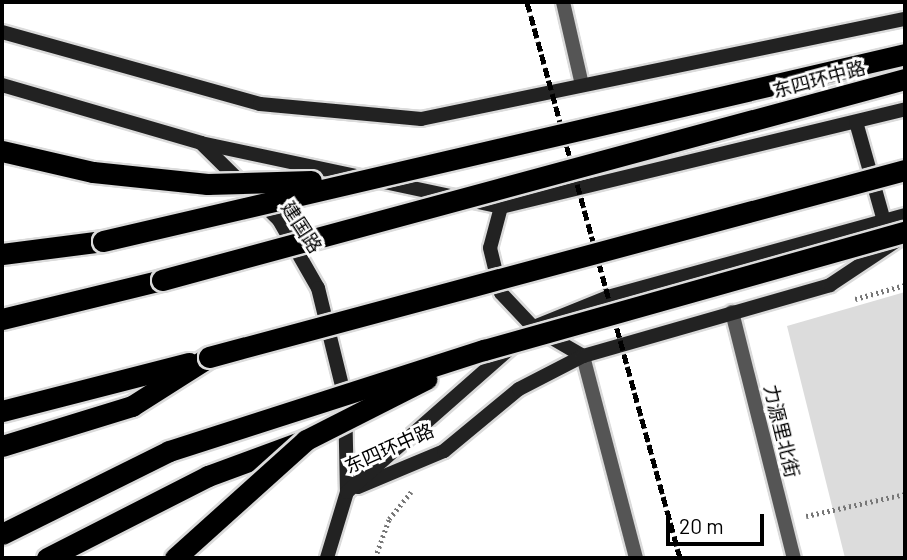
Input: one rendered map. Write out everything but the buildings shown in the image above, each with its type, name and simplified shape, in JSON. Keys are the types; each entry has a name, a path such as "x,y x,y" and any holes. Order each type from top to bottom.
{"highway":[{"path":"2,254 103,241 355,180 905,54"},
{"name":"东四环中路","path":"2,319 162,280 905,79"},
{"path":"2,151 93,172 207,184 355,180"},
{"path":"2,411 209,358 905,170"},
{"path":"2,534 169,451 484,350 905,233"},
{"path":"2,312 51,307"},
{"path":"47,558 208,476 306,440 484,350"},
{"path":"2,446 132,406 209,358"},
{"path":"175,558 306,440"}],"street":[{"path":"563,2 582,85"},
{"path":"2,32 260,104 421,119 905,19"},
{"name":"建国路","path":"2,85 201,142 279,220 318,288 345,398 347,492 327,558"},
{"path":"201,142 501,207 905,109"},
{"path":"856,122 884,221"},
{"path":"501,207 490,248 501,293 533,327 583,356 636,558"},
{"name":"东四环中路","path":"347,492 533,327 608,297 905,215"},
{"name":"东四环中路","path":"347,492 444,451 519,389 583,356 830,285 905,233"},
{"name":"力源里北街","path":"732,312 794,558"}],"path":[{"path":"375,558 389,519 444,451"},
{"path":"784,521 905,494"}],"shaded area":[{"path":"905,292 905,558 845,558 787,326"}],"railway":[{"path":"527,2 680,558"}]}
